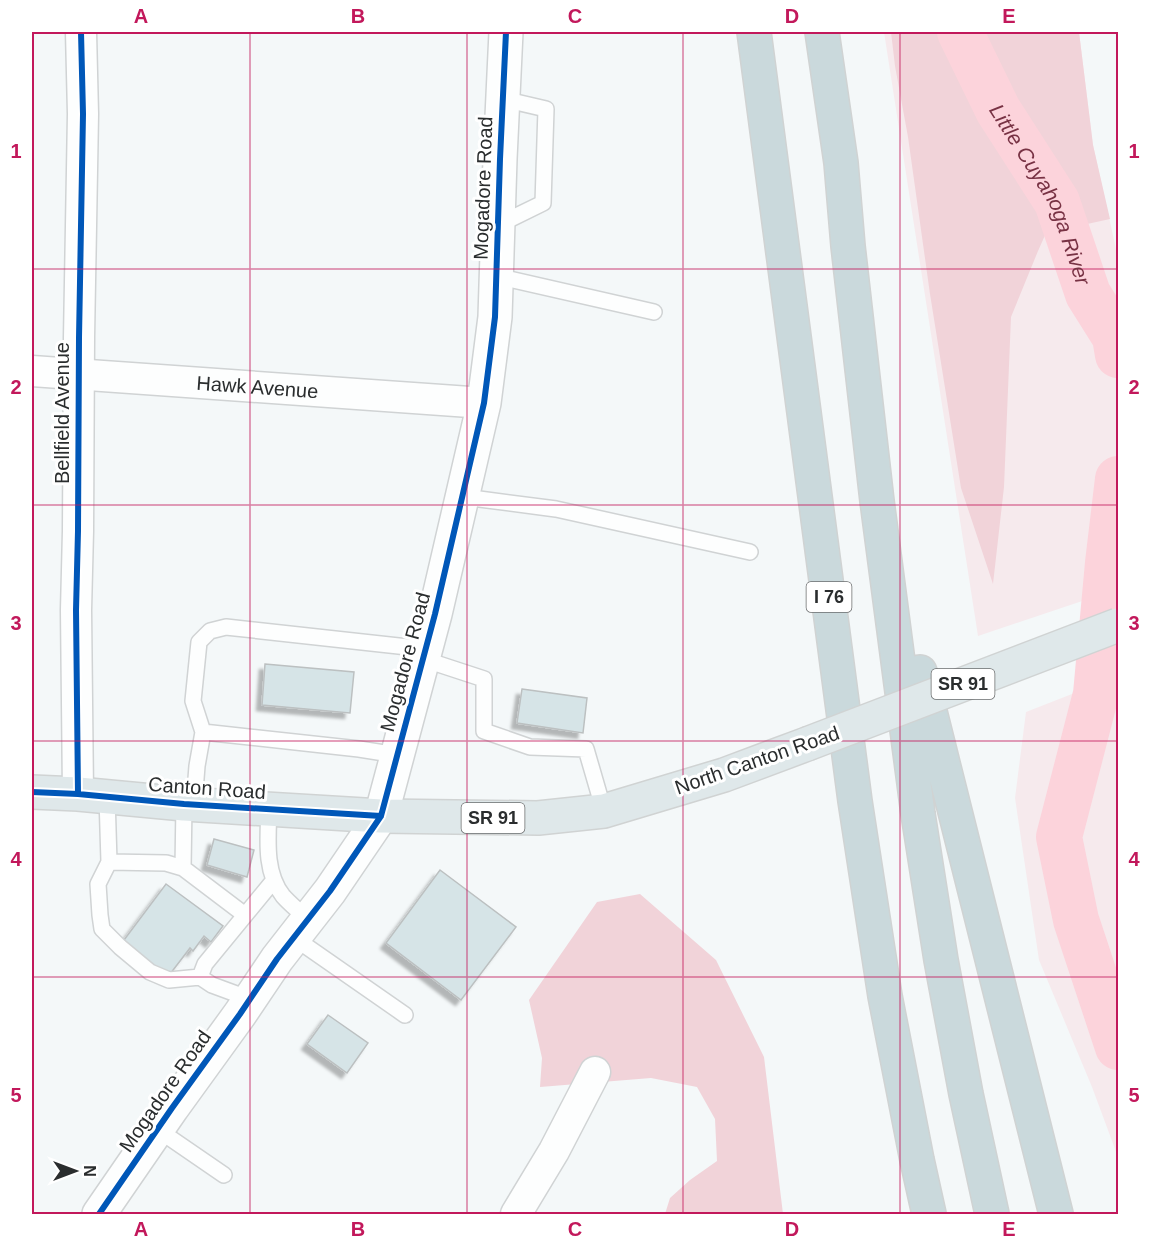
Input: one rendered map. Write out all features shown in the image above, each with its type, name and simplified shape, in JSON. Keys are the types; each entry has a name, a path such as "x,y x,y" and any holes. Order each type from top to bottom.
{"highway":[{"name":"I 76","path":"754,32 855,801 885,996 929,1215"},
{"path":"822,32 841,163 848,246 877,501 917,803 941,960 992,1215"},
{"path":"877,501 1056,1215"}],"main road":[{"name":"North Canton Road","path":"381,816 538,818 604,811 724,774 1119,625"},
{"name":"Canton Road","path":"32,792 381,816"}],"street":[{"name":"Bellfield Avenue","path":"81,32 84,114 76,610 92,796"},
{"name":"Mogadore Road","path":"99,1215 381,816 425,654 464,497 484,403 495,317 506,32"},
{"name":"Hawk Avenue","path":"32,371 484,403"},
{"path":"516,1215 555,1151 595,1072"}],"lane":[{"path":"498,225 543,203 546,110 504,99"},
{"path":"496,276 654,312"},
{"path":"464,497 556,509 750,552"},
{"path":"183,868 189,804 203,732 193,701 199,642 210,631 226,627 425,654 484,679 484,731 530,747 586,749 604,811"},
{"path":"203,732 397,754"},
{"path":"92,796 109,862 98,884 102,929 150,972 169,980 200,976 212,985 250,999"},
{"path":"269,809 268,852 274,880 300,928 405,1015"},
{"path":"109,862 165,863 183,868 245,915"},
{"path":"200,976 205,964 274,880"},
{"path":"158,1129 224,1175"}],"shaded area":[{"path":"884,32 1079,32 1093,145 1118,258 1118,589 978,636"},
{"path":"891,32 1079,32 1093,145 1110,219 1046,233 1011,317 1004,487 993,584 961,488"},
{"path":"1118,676 1118,1157 1092,1087 1039,960 1015,798 1026,712"},
{"path":"640,894 716,960 764,1057 783,1214 665,1214 670,1198 717,1161 715,1119 697,1087 651,1078 540,1087 542,1058 529,1000 597,902"}],"building":[{"path":"265,664 354,672 350,713 262,705"},
{"path":"522,689 587,698 583,733 517,723"},
{"path":"214,839 254,850 247,877 207,865"},
{"path":"440,870 516,927 461,1000 386,943"},
{"path":"166,884 223,926 211,942 204,936 193,951 190,948 167,978 121,944"},
{"path":"328,1015 368,1043 347,1073 307,1044"}],"waterway":[{"name":"Little Cuyahoga River","path":"960,32 998,110 1057,202 1088,294 1115,337 1118,355"},
{"name":"Little Cuyahoga River","path":"1118,479 1096,694 1059,837 1076,920 1118,1047"}],"cycle path":[{"path":"78,794 76,610 83,114 81,32"},
{"path":"99,1214 277,959 330,891 381,816 435,614 484,403 495,317 506,32"},
{"path":"32,792 381,816"}]}
